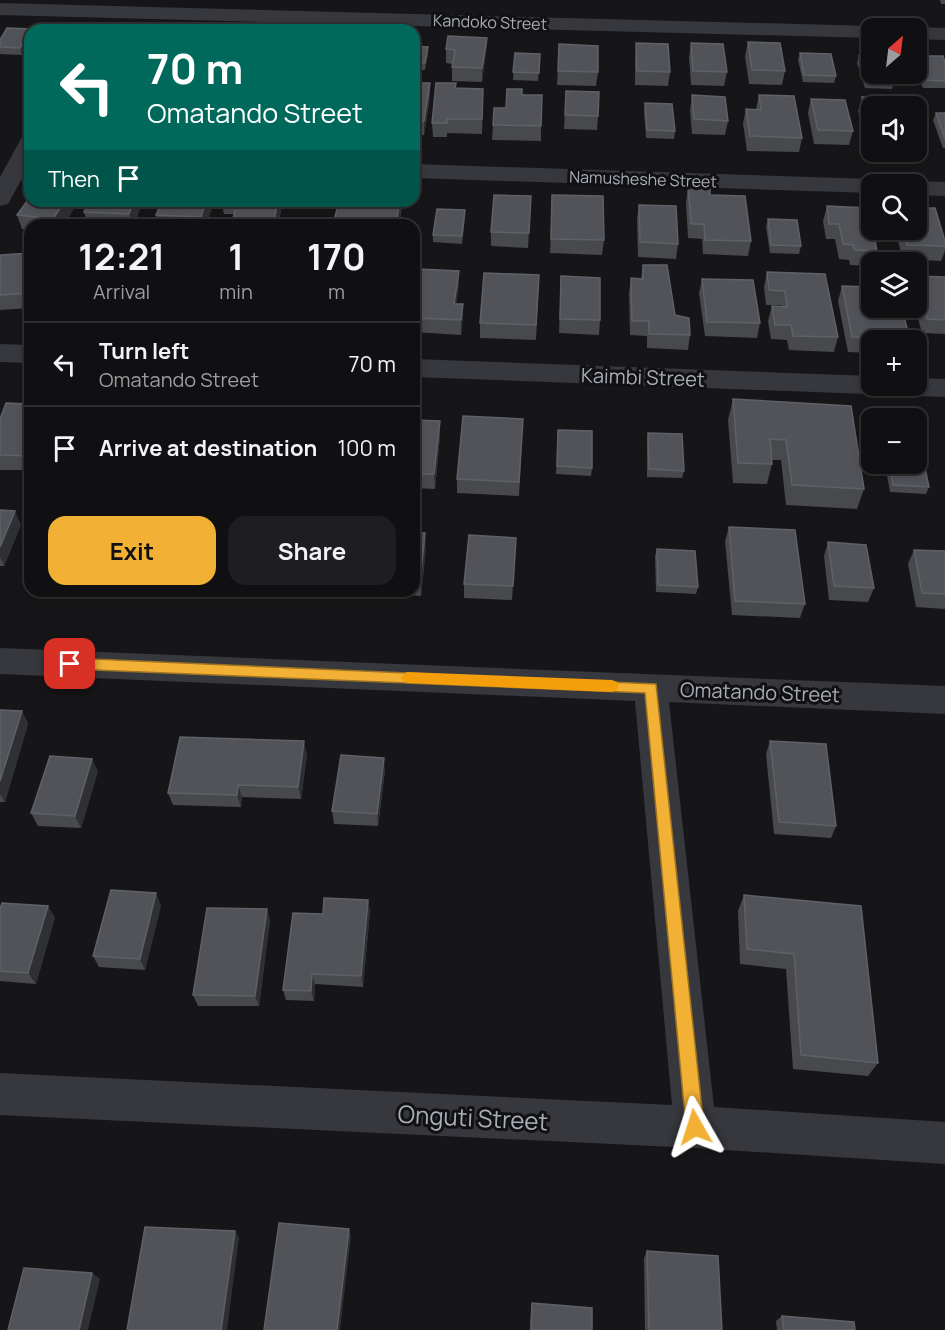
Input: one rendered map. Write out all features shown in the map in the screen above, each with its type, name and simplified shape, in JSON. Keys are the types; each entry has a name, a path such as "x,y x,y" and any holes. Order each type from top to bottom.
{"street":[{"name":"Kandoko Street","path":"0,9 861,32"},
{"path":"93,24 100,11"},
{"path":"927,33 945,34"},
{"path":"0,200 24,157"},
{"name":"Namusheshe Street","path":"420,171 861,186"},
{"path":"927,188 945,189"},
{"path":"0,353 24,354"},
{"name":"Kaimbi Street","path":"420,368 861,385"},
{"path":"927,387 945,388"},
{"name":"Omatando Street","path":"0,661 945,700"},
{"path":"651,688 695,1127"},
{"name":"Onguti Street","path":"0,1094 695,1127 945,1143"}],"building":[{"path":"7,28 24,29 24,41 20,48 0,47 0,40"},
{"path":"448,36 487,38 482,68 452,67 455,50 446,49"},
{"path":"748,42 780,43 785,71 752,70"},
{"path":"636,43 668,44 670,72 637,71"},
{"path":"691,43 723,44 727,72 693,71"},
{"path":"559,44 598,46 598,72 558,71"},
{"path":"420,46 428,47 425,63 420,63"},
{"path":"515,53 540,54 539,73 513,72"},
{"path":"800,53 831,54 836,76 804,75"},
{"path":"927,56 943,56 945,81 927,80"},
{"path":"420,83 430,83 424,121 420,121"},
{"path":"436,83 456,83 455,88 483,89 482,119 447,119 447,123 432,123"},
{"path":"507,89 522,89 522,95 542,95 541,126 493,125 494,108 506,108"},
{"path":"566,91 599,92 598,116 565,115"},
{"path":"692,95 725,97 728,121 694,119"},
{"path":"759,95 794,96 802,138 750,136 746,109 761,110"},
{"path":"811,99 845,100 853,131 818,130"},
{"path":"645,103 672,104 675,131 647,130"},
{"path":"936,113 945,113 945,139"},
{"path":"688,187 710,188 710,195 745,196 751,241 705,240 704,224 691,224"},
{"path":"494,195 531,196 529,233 491,232"},
{"path":"552,195 603,196 604,240 551,239"},
{"path":"24,205 61,207 53,219 17,215"},
{"path":"639,205 676,206 678,244 640,242"},
{"path":"827,206 861,208 861,240 875,240 877,251 854,250 853,245 843,244 839,224 829,224"},
{"path":"86,207 132,207 129,214 84,212"},
{"path":"159,207 204,207 201,217 156,215"},
{"path":"236,207 277,207 274,219 233,219"},
{"path":"338,207 399,207 397,219 334,219"},
{"path":"927,208 935,208 945,246 907,245 906,240 927,240"},
{"path":"437,209 465,210 462,236 433,235"},
{"path":"768,219 797,220 801,246 771,245"},
{"path":"24,253 24,293 0,295 1,255"},
{"path":"643,265 667,265 675,315 689,318 690,335 649,334 649,321 632,321 631,278 643,279"},
{"path":"420,269 459,271 454,304 463,304 461,320 420,318"},
{"path":"767,272 825,274 838,337 793,336 791,325 775,325 772,306 787,307 785,291 769,290"},
{"path":"484,273 539,275 536,325 480,323"},
{"path":"561,276 600,278 600,320 560,319"},
{"path":"927,276 945,277 945,320 927,319"},
{"path":"702,279 753,280 760,323 707,322"},
{"path":"842,286 861,287 861,318 904,318 908,330 861,330 861,337 852,337"},
{"path":"733,399 851,406 864,489 792,485 786,440 770,439 772,464 738,463"},
{"path":"6,403 24,404 24,456 0,455 0,419"},
{"path":"463,416 523,419 519,482 457,479"},
{"path":"420,420 440,421 434,474 420,474"},
{"path":"558,430 592,431 592,468 557,466"},
{"path":"648,433 682,434 684,471 649,469"},
{"path":"891,474 926,474 929,487 893,485"},
{"path":"0,510 15,511 0,547"},
{"path":"729,527 795,530 805,604 735,601"},
{"path":"420,533 425,533 420,582"},
{"path":"469,535 516,538 513,586 464,584"},
{"path":"828,542 866,545 874,588 834,586"},
{"path":"657,549 695,551 698,587 658,585"},
{"path":"914,550 945,551 945,594 922,593"},
{"path":"0,710 22,711 0,781"},
{"path":"180,737 304,741 298,787 238,785 237,795 168,793"},
{"path":"770,741 826,744 836,826 779,822"},
{"path":"341,755 384,758 377,814 332,811"},
{"path":"50,756 92,759 75,816 31,813"},
{"path":"111,890 156,893 140,959 93,956"},
{"path":"744,895 861,906 878,1063 801,1055 794,954 747,949"},
{"path":"324,898 368,900 361,976 312,974 311,991 283,990 293,913 323,914"},
{"path":"2,903 48,906 28,973 0,971 0,909"},
{"path":"207,908 267,909 255,996 193,995"},
{"path":"279,1223 349,1229 337,1330 264,1330"},
{"path":"145,1227 235,1231 221,1330 127,1330"},
{"path":"647,1251 718,1256 722,1330 649,1330"},
{"path":"24,1268 92,1273 79,1330 8,1330"},
{"path":"532,1303 592,1308 592,1330 531,1330"},
{"path":"782,1316 854,1322 855,1330 784,1330"}],"slow traffic":[{"path":"407,678 612,686"}],"route":[{"path":"70,664 651,688 695,1127"}]}
